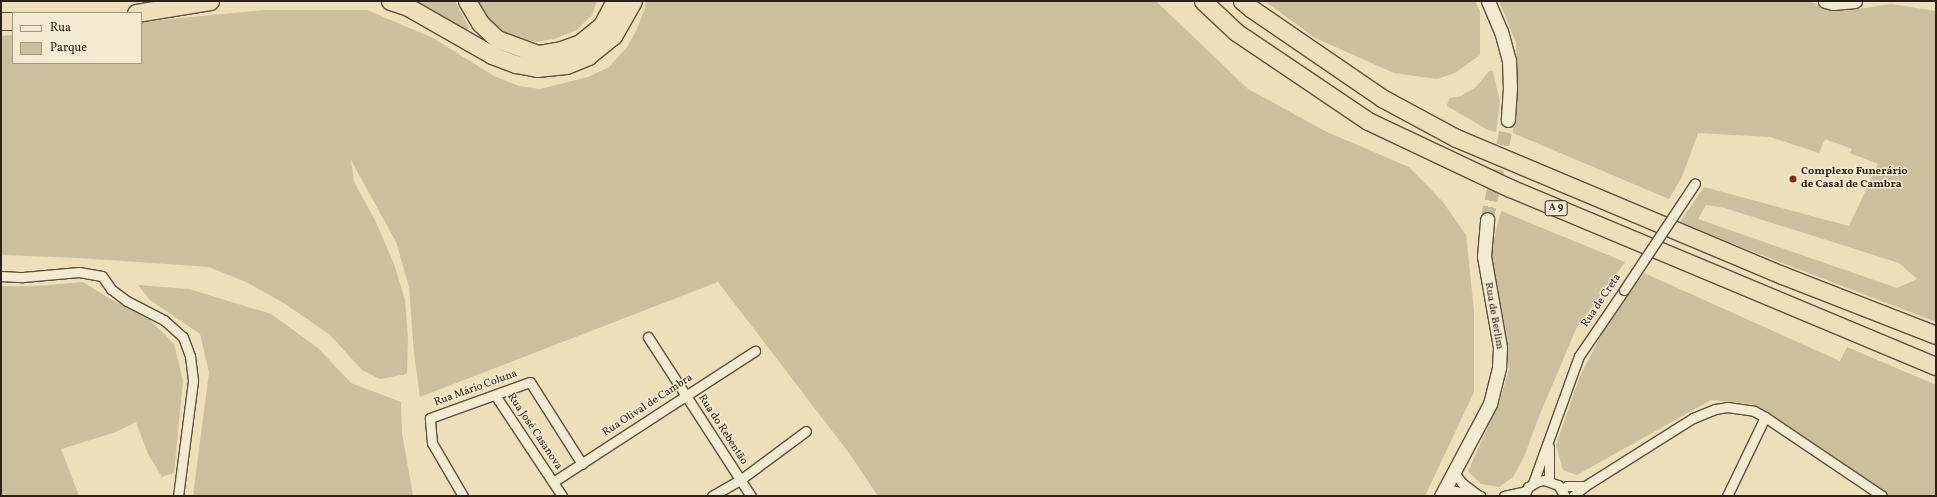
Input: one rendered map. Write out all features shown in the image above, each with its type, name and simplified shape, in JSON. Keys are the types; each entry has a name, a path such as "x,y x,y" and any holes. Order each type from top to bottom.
{"highway":[{"path":"142,12 210,1"},
{"path":"390,1 408,7 492,55 516,64 537,68 566,66 588,56 613,36 633,1"},
{"path":"467,1 480,22 497,39 538,54 561,50 580,43 602,25 615,1"},
{"name":"A 9","path":"1203,1 1236,32 1368,121 1510,188 1936,366"},
{"name":"A 9","path":"1242,1 1252,10 1382,98 1456,138 1782,275 1936,334"},
{"path":"1,21 12,21"}],"street":[{"path":"1488,1 1501,31 1509,60 1510,88 1508,120"},
{"path":"1825,1 1833,3 1855,1"},
{"name":"Rua de Creta","path":"1533,483 1579,356 1695,183"},
{"name":"Rua de Berlim","path":"1443,493 1490,404 1500,367 1500,347 1484,256 1487,218"},
{"path":"1,276 23,277 79,272 102,276 111,289 127,301 164,320 183,337 190,356 193,381 178,496"},
{"name":"Rua do Rebentão","path":"648,337 751,496"},
{"name":"Rua Olival de Cambra","path":"553,482 755,351"},
{"name":"Rua Mário Coluna","path":"463,496 432,443 430,418 530,382 582,464"},
{"name":"Rua José Casanova","path":"495,395 562,496"},
{"path":"1572,496 1585,486 1693,418 1715,409 1727,407 1744,408 1765,417 1882,496"},
{"path":"1726,496 1765,417"},
{"path":"712,496 740,480 806,431"},
{"name":"Rua de Creta","path":"1549,442 1549,480"},
{"path":"1454,473 1462,483 1479,496"},
{"path":"1504,496 1524,494 1533,483 1544,480 1549,480 1564,492 1567,486 1585,486"},
{"path":"1443,493 1479,496"}],"green space":[{"path":"408,1 455,1 469,28 463,33"},
{"path":"475,1 597,1 592,15 577,30 554,39 536,42 512,36 489,23"},
{"path":"646,1 1156,1 1248,89 1327,132 1409,167 1443,202 1466,235 1474,310 1474,392 1425,496 878,496 849,453 718,282 420,397 414,353 409,287 396,242 351,160 354,182 375,220 394,264 405,300 408,338 407,374 380,379 362,370 330,335 287,305 246,282 209,267 79,258 1,255 1,36 12,35 12,64 142,64 142,22 264,10 367,10 433,38 494,76 519,86 540,89 588,77 609,67 627,47 637,29"},
{"path":"1265,1 1475,1 1480,11 1480,55 1455,73 1437,79 1394,73 1315,38"},
{"path":"1499,1 1808,1 1826,7 1857,9 1891,4 1936,11 1936,322 1679,223 1704,187 1849,226 1878,164 1850,153 1852,149 1825,139 1819,153 1770,137 1698,133 1682,177 1669,199 1513,133 1517,80 1516,43","holes":["1706,205 1725,208 1899,263 1917,279 1897,288 1698,219"]},
{"path":"1489,71 1493,71 1500,102 1496,132 1488,130 1447,106 1449,98 1461,96 1476,87"},
{"path":"1501,211 1625,262 1576,329 1538,419 1524,457 1513,477 1499,487 1481,484 1468,471 1500,400 1509,369 1501,328 1491,250"},
{"path":"1644,273 1840,361 1847,347 1936,385 1936,496 1888,496 1752,404 1711,400 1577,475 1563,470 1556,445 1580,376 1606,326"},
{"path":"83,282 107,297 150,320 174,344 183,381 174,473 162,477 148,454 136,422 116,432 61,449 79,496 1,496 1,286 36,286"},
{"path":"138,285 189,289 271,314 318,348 351,383 401,402 402,433 413,496 193,496 209,372 200,334 150,300"}],"tunnel":[{"path":"1487,219 1508,120"}],"place":[{"name":"Complexo Funerário de Casal de Cambra","path":"1793,179"}]}
